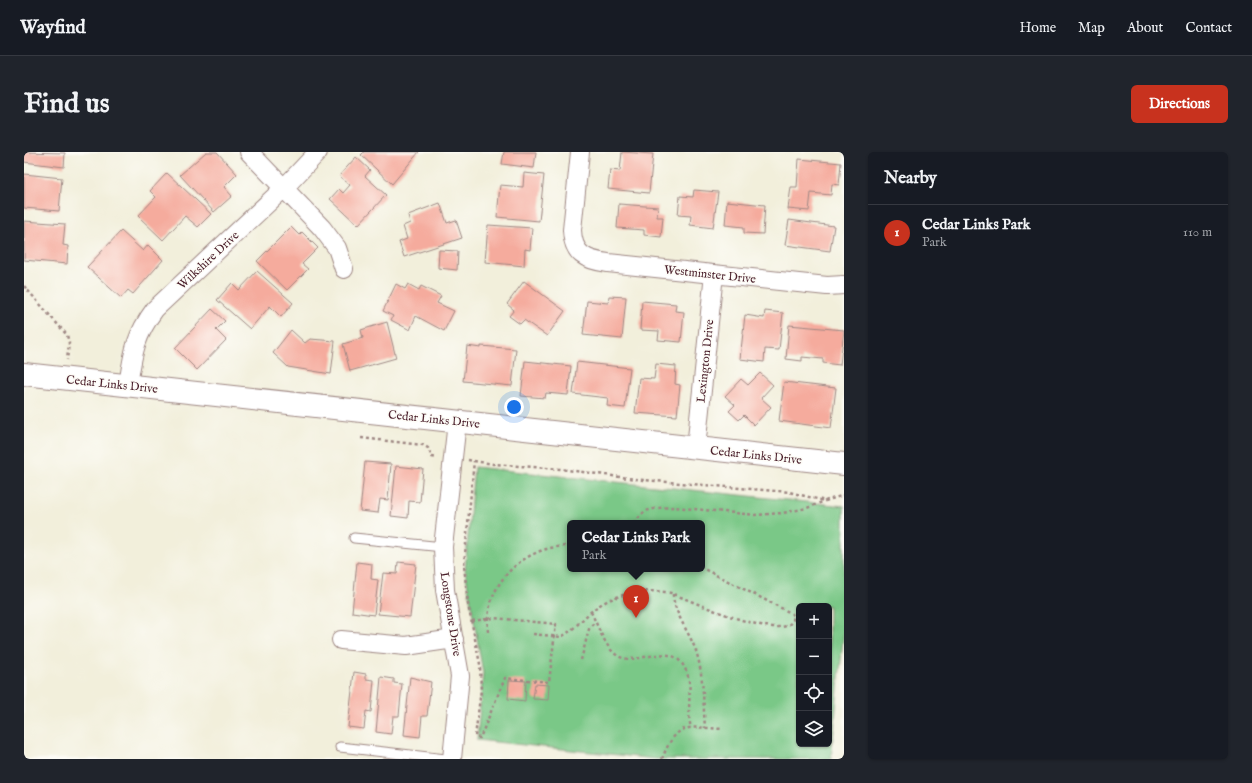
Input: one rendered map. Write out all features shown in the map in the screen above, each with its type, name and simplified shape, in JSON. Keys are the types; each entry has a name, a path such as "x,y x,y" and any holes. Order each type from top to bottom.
{"street":[{"path":"249,152 322,228 337,248 344,269"},
{"name":"Wilkshire Drive","path":"128,385 134,347 144,325 156,309 284,188 318,152"},
{"name":"Westminster Drive","path":"580,152 572,230 573,242 578,252 594,261 827,286 844,285"},
{"name":"Lexington Drive","path":"696,448 714,274"},
{"name":"Cedar Links Drive","path":"24,374 844,464"},
{"name":"Longstone Drive","path":"452,759 460,676 445,590 443,547 457,422"},
{"path":"341,640 406,646 454,639"}],"lane":[{"path":"354,538 443,547"},
{"path":"340,747 446,759"}],"path":[{"path":"24,286 67,334 70,343 64,378"},
{"path":"361,438 423,445 428,448 432,457 511,466 552,468 643,480 789,492 825,501"},
{"path":"472,621 507,619 556,624 549,682 505,678 480,738 475,737 481,677 479,653 472,621 464,565 474,461"},
{"path":"637,520 645,510 674,507 755,515 783,513 807,508 844,495"},
{"path":"488,632 487,619 489,604 493,593 513,568 534,554 567,546"},
{"path":"533,634 562,637 591,612 614,598 647,591 659,591 673,594 752,623 769,626 786,626 793,620 792,613 705,570"},
{"path":"673,594 675,607 691,638 697,654 702,686 705,728"},
{"path":"591,612 610,649 620,657 632,658 664,654 677,659 684,667 688,681 688,718 691,728"},
{"path":"581,660 589,629 595,620"},
{"path":"662,759 672,738 678,731 691,728 723,730"}],"green space":[{"path":"474,467 844,506 844,630 831,759 656,759 477,740 483,673 465,570"}],"building":[{"path":"24,152 65,153 64,167 24,162"},
{"path":"206,152 217,152 237,174 224,187 232,196 214,212 180,175"},
{"path":"364,152 419,152 392,184 361,155"},
{"path":"504,152 536,152 534,168 502,164"},
{"path":"622,152 653,154 649,193 608,189 610,170 620,171"},
{"path":"356,157 370,170 365,176 386,195 358,225 330,199 339,189 343,193 350,185 339,176"},
{"path":"799,159 841,163 839,185 832,184 831,195 811,193 809,211 788,209 791,187 797,187"},
{"path":"167,173 211,214 198,227 185,216 163,240 138,216 156,197 150,191"},
{"path":"524,173 544,175 539,221 497,217 500,185 523,187"},
{"path":"24,174 62,178 59,211 24,208"},
{"path":"694,190 718,192 713,228 690,225 691,216 678,215 680,196 693,197"},
{"path":"727,201 765,205 763,234 744,233 744,227 725,225"},
{"path":"440,203 447,223 456,220 462,238 404,257 399,242 407,239 403,226 410,223 408,215"},
{"path":"619,204 658,207 657,217 663,217 661,237 644,235 644,230 617,228"},
{"path":"789,220 834,226 830,251 785,245"},
{"path":"24,221 65,224 63,245 68,246 67,264 24,260"},
{"path":"488,225 532,228 530,250 525,249 524,266 485,262"},
{"path":"291,227 299,235 302,232 318,248 302,264 308,269 287,290 257,261"},
{"path":"121,231 143,251 148,245 163,260 133,294 128,290 121,298 87,267"},
{"path":"439,250 458,251 457,270 438,268"},
{"path":"257,271 293,303 281,317 270,306 250,329 217,300 232,283 239,290"},
{"path":"524,281 565,311 547,336 524,320 520,324 509,316 514,310 507,304"},
{"path":"396,284 405,289 408,284 419,290 421,286 441,296 437,303 454,311 444,331 416,316 410,330 391,320 393,316 383,311"},
{"path":"609,296 626,297 622,339 583,335 587,301 608,303"},
{"path":"642,301 676,304 675,311 684,312 681,342 658,340 659,331 640,330"},
{"path":"212,309 225,321 216,330 226,340 197,370 175,348"},
{"path":"765,311 783,313 779,350 765,349 764,362 740,359 745,315 764,318"},
{"path":"387,322 396,358 350,371 343,344 363,338 361,330"},
{"path":"789,325 844,330 840,365 823,363 823,359 802,357 802,361 786,359"},
{"path":"291,330 305,343 310,339 335,341 331,374 288,367 273,353"},
{"path":"467,346 516,349 512,386 463,381"},
{"path":"525,361 571,366 568,395 546,393 545,398 521,396"},
{"path":"577,362 630,368 625,408 607,406 608,398 573,394"},
{"path":"656,364 676,366 675,384 680,385 677,416 635,413 639,378 654,379"},
{"path":"760,373 773,385 761,398 771,407 754,425 744,415 739,420 729,411 735,405 725,396 741,379 748,385"},
{"path":"784,382 836,388 831,428 779,421"},
{"path":"365,462 391,464 388,500 380,499 378,513 360,511"},
{"path":"396,466 423,469 420,502 409,501 408,518 391,516"},
{"path":"357,562 372,564 371,579 378,580 374,615 352,612"},
{"path":"398,562 416,564 410,617 378,614 383,573 397,574"},
{"path":"354,672 366,674 366,679 374,680 371,712 366,711 364,729 348,727"},
{"path":"381,677 394,679 394,683 402,684 399,716 393,716 391,734 376,732"},
{"path":"410,677 431,682 427,716 422,716 420,737 404,735"},
{"path":"509,680 526,681 525,701 508,699"},
{"path":"535,684 549,685 548,700 533,699"}],"place":[{"name":"Cedar Links Park","path":"636,618"}]}
